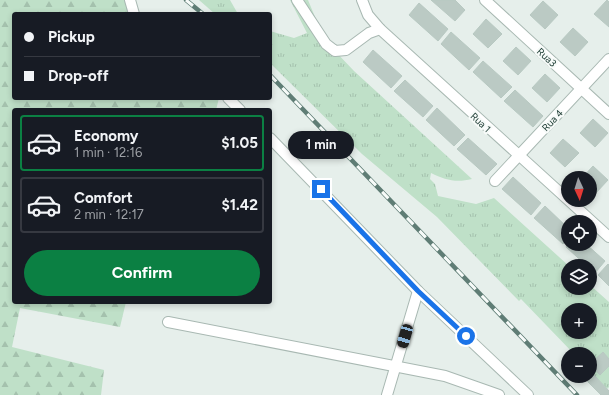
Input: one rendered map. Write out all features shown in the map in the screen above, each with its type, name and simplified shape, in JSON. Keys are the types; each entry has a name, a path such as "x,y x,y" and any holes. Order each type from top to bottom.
{"street":[{"path":"130,0 133,12"},
{"path":"297,0 326,44 335,51 346,50 369,33 380,29"},
{"name":"Rua 1","path":"362,0 368,14 380,29 518,156 609,237"},
{"name":"Rua3","path":"485,0 609,114"},
{"name":"Rua 4","path":"495,181 609,59"},
{"path":"230,100 238,108"},
{"path":"272,140 418,291 528,395"},
{"path":"388,395 418,291"},
{"path":"168,322 445,376 499,395"}],"green space":[{"path":"0,0 130,0 133,12 12,12 12,100 218,100 216,108 12,108 12,304 126,304 120,327 20,308 12,347 104,370 101,395 0,395"},
{"path":"199,0 230,0 237,12 213,12"},
{"path":"290,0 308,0 320,29 335,51 354,71 472,179 461,181 451,180 431,173 430,179 435,184 438,196 476,204 494,198 561,259 561,295 597,295 597,291 609,302 609,387 607,389 597,378 597,347 567,347 521,299 519,301 437,217 362,154 272,65 272,32 294,38 307,33"}],"building":[{"path":"431,0 455,0 465,10 455,21"},
{"path":"607,0 609,2 609,27 594,14"},
{"path":"543,1 558,15 545,29 530,15"},
{"path":"419,3 448,29 438,41 409,15"},
{"path":"486,19 502,34 488,48 473,34"},
{"path":"573,28 588,42 575,56 560,42"},
{"path":"451,32 480,58 469,70 441,44"},
{"path":"516,47 531,61 518,75 503,61"},
{"path":"373,50 402,76 391,88 363,62"},
{"path":"483,61 512,87 501,98 473,72"},
{"path":"545,74 560,88 547,102 532,88"},
{"path":"405,80 433,106 423,117 394,91"},
{"path":"515,90 543,116 533,127 504,101"},
{"path":"437,108 465,135 454,146 426,120"},
{"path":"593,119 608,133 595,147 580,133"},
{"path":"468,138 497,164 486,175 457,149"},
{"path":"563,139 579,153 565,167 550,153"},
{"path":"593,166 608,180 597,192 597,171 588,171"},
{"path":"513,177 541,203 531,215 502,189"},
{"path":"545,206 561,221 561,242 534,218"},
{"path":"570,251 594,251 605,261 597,271 597,259 579,259"},
{"path":"608,264 609,265 609,286 598,275"},
{"path":"603,352 609,359 609,366 600,375 597,372 597,358"},
{"path":"597,378 609,391 609,395 601,395 589,383 597,383"}],"railway":[{"path":"186,0 201,12"},
{"path":"272,77 577,395"}],"route":[{"path":"321,189 418,291 466,336"}]}
